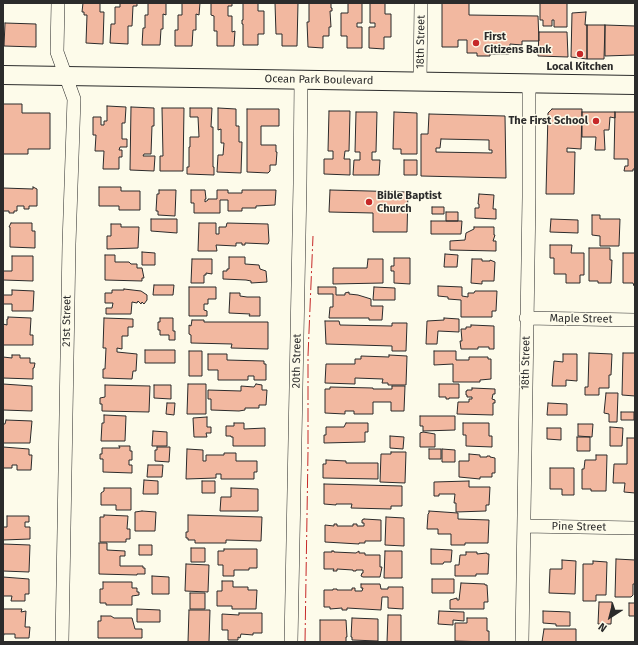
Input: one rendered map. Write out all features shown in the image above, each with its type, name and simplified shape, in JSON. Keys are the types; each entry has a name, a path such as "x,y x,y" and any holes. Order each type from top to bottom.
{"street":[{"name":"21st Street","path":"58,3 57,52 74,99 69,252 62,642"},
{"name":"18th Street","path":"420,81 421,3"},
{"name":"Ocean Park Boulevard","path":"3,75 635,85"},
{"name":"20th Street","path":"291,642 301,79"},
{"name":"18th Street","path":"522,642 529,83"},
{"name":"Maple Street","path":"526,318 635,320"},
{"name":"Pine Street","path":"524,526 635,528"}],"building":[{"path":"83,3 100,3 100,12 104,12 103,44 86,43 87,15 84,15 84,12 82,12"},
{"path":"120,3 137,3 137,6 133,6 132,26 128,26 128,44 110,43 111,24 115,24 115,7 120,7"},
{"path":"148,3 166,3 166,15 163,14 163,29 161,29 160,45 142,45 143,28 145,28 145,15 148,15"},
{"path":"182,3 200,3 199,15 196,14 196,30 193,30 192,46 175,46 175,30 178,30 178,15 182,15"},
{"path":"211,3 232,3 232,6 228,6 228,16 232,16 232,32 235,31 234,46 217,46 217,31 214,31 214,16 211,15"},
{"path":"243,3 258,3 258,11 264,11 264,34 258,34 258,45 243,45"},
{"path":"275,3 298,3 297,46 282,46 282,34 276,34"},
{"path":"309,3 331,3 331,27 329,27 329,36 323,36 323,48 308,47 307,22 309,22"},
{"path":"348,3 362,3 362,23 357,23 357,27 362,27 362,48 347,48 347,36 341,36 341,13 348,13"},
{"path":"370,3 385,3 385,14 391,14 391,37 384,37 384,49 369,48 369,27 375,27 375,23 370,23"},
{"path":"442,3 469,3 469,15 538,16 539,41 522,41 522,45 510,44 509,54 490,54 490,56 477,56 477,53 467,53 467,40 458,40 458,47 442,47"},
{"path":"540,3 567,3 567,27 554,27 554,20 552,20 552,26 543,26 543,20 540,20"},
{"path":"586,12 585,25 587,25 587,59 571,57 572,13"},
{"path":"5,23 36,24 36,47 4,46"},
{"path":"587,25 605,25 604,59 587,59"},
{"path":"605,25 635,26 635,55 605,56"},
{"path":"539,32 567,32 568,57 538,56"},
{"path":"3,104 22,104 22,113 50,113 50,149 28,149 28,154 3,154"},
{"path":"107,106 126,107 125,123 122,123 122,139 127,139 127,147 120,147 119,150 122,150 122,157 119,157 119,169 103,169 104,151 95,151 96,135 93,135 93,117 101,117 101,125 104,125 104,121 107,121"},
{"path":"131,107 154,108 151,154 144,154 143,156 155,156 154,171 130,170"},
{"path":"162,108 184,108 183,171 160,171 160,156 163,156"},
{"path":"190,108 212,108 211,127 213,127 214,175 187,174 187,167 189,167 190,137 199,137 198,117 190,117"},
{"path":"218,108 236,109 236,126 239,126 239,142 242,142 241,173 217,172 218,155 223,155 224,143 221,143 221,129 218,130"},
{"path":"247,109 279,109 279,126 261,126 261,145 276,145 276,165 270,165 270,171 268,173 247,172"},
{"path":"552,109 582,109 581,149 567,148 567,152 575,152 574,194 546,194 548,113"},
{"path":"329,111 350,111 349,151 345,151 344,159 350,159 350,175 324,174 324,159 333,159 333,151 328,151"},
{"path":"356,112 377,112 376,152 372,152 372,160 380,160 379,175 353,175 354,160 360,160 360,152 355,152"},
{"path":"394,112 417,113 417,154 401,154 401,149 393,149"},
{"path":"582,112 615,112 615,118 610,117 609,130 604,130 605,150 595,150 596,137 582,137"},
{"path":"615,112 635,112 635,169 633,169 633,171 624,171 625,166 628,166 628,159 614,159"},
{"path":"429,114 505,116 506,178 421,176 421,134 428,134","holes":["441,139 489,140 489,150 492,150 492,153 436,152 436,148 440,148"]},
{"path":"404,160 417,160 417,175 404,175"},
{"path":"33,187 37,189 37,206 29,206 29,209 24,209 24,206 17,206 17,211 14,211 14,213 3,211 3,188 33,189"},
{"path":"99,187 121,187 121,191 140,191 140,210 119,210 119,206 99,206"},
{"path":"159,190 176,190 175,216 158,215 158,211 156,211 157,194 159,194"},
{"path":"191,190 205,190 205,202 208,199 217,199 217,190 228,190 228,193 242,193 242,190 276,190 275,205 256,206 256,208 242,208 242,211 228,211 228,200 220,200 220,213 194,213 194,203 191,203"},
{"name":"Bible Baptist Church","path":"330,190 408,192 407,232 373,232 373,213 329,212"},
{"path":"479,194 494,195 493,209 496,209 496,219 475,218 475,208 479,208"},
{"path":"432,207 444,207 444,214 432,214"},
{"path":"446,212 458,212 458,221 446,221"},
{"path":"592,215 600,215 600,219 620,219 619,246 600,246 600,236 592,235"},
{"path":"151,219 177,219 177,233 151,231"},
{"path":"551,219 578,220 578,233 550,232"},
{"path":"431,221 462,221 461,234 431,234"},
{"path":"11,223 32,223 32,231 35,231 35,248 10,247 9,227"},
{"path":"199,223 216,223 216,234 219,234 219,227 226,227 227,223 268,224 269,241 268,244 245,243 245,245 242,245 242,243 236,243 236,246 216,245 217,251 198,251"},
{"path":"111,224 121,224 121,227 139,227 138,248 107,249 107,236 111,236"},
{"path":"474,227 494,227 495,235 493,241 496,241 496,251 450,250 450,241 465,240 466,233 474,229"},
{"path":"550,245 572,245 571,253 584,253 584,275 580,275 580,283 566,283 566,274 554,274 554,258 550,258"},
{"path":"589,248 610,248 610,260 612,260 611,283 589,281"},
{"path":"142,252 155,253 155,265 142,265"},
{"path":"623,253 635,253 635,286 633,283 623,283"},
{"path":"445,254 458,255 457,267 444,267"},
{"path":"105,255 115,255 115,262 129,262 131,264 137,264 137,268 142,268 144,278 142,278 142,281 105,280"},
{"path":"12,256 33,256 33,281 3,280 3,271 12,271"},
{"path":"229,257 245,257 245,264 259,265 260,269 266,271 267,282 251,283 251,281 246,280 223,279 223,271 227,271 227,269 229,269"},
{"path":"394,258 410,258 410,284 394,283 394,271 391,271 391,266 394,266"},
{"path":"192,259 212,259 212,274 206,273 206,275 204,275 204,283 191,283"},
{"path":"368,259 383,259 383,283 333,284 333,268 367,268"},
{"path":"472,259 482,259 482,261 490,260 495,262 494,281 482,281 482,284 471,283"},
{"path":"154,285 174,285 173,295 153,295"},
{"path":"438,286 462,287 462,296 468,297 468,293 474,293 475,291 497,291 496,311 492,311 492,317 461,317 461,300 448,299 448,297 438,296"},
{"path":"189,287 216,287 216,299 208,299 208,304 204,304 204,310 207,311 207,316 189,316"},
{"path":"318,287 336,287 336,295 345,295 345,293 349,292 349,294 371,299 371,306 383,306 382,320 369,320 369,318 329,318 330,307 333,307 333,294 318,294"},
{"path":"374,287 395,288 395,300 373,300"},
{"path":"124,289 141,291 147,295 147,300 144,304 142,302 141,304 138,301 137,303 132,302 131,314 106,314 106,308 112,308 113,303 105,303 105,293 112,293 112,290"},
{"path":"12,290 34,291 33,311 12,311 12,304 3,304 3,295 12,295"},
{"path":"230,293 240,293 240,296 247,297 260,297 260,316 229,313"},
{"path":"8,317 31,318 30,335 33,335 33,345 3,345 3,324 7,325"},
{"path":"104,318 133,319 133,327 128,327 128,336 122,336 122,349 117,348 117,352 137,354 136,371 133,371 132,379 103,378 106,348 103,348"},
{"path":"160,318 173,318 175,340 169,340 169,335 160,335 160,330 158,330 158,322 160,322"},
{"path":"444,318 459,319 459,332 438,331 437,344 426,344 427,321 444,320"},
{"path":"192,320 204,320 204,322 268,322 268,349 231,348 232,344 191,343 189,325 191,326"},
{"path":"325,321 339,321 340,325 392,326 392,323 407,323 406,351 392,351 392,346 326,344"},
{"path":"471,325 494,326 494,349 489,349 489,347 478,347 478,349 461,349 461,329 471,327"},
{"path":"145,350 175,350 175,363 145,363"},
{"path":"189,351 202,351 202,376 189,376"},
{"path":"434,351 456,351 456,360 469,360 469,357 488,357 488,359 491,359 491,379 480,380 480,382 453,382 453,364 434,365"},
{"path":"589,353 612,354 609,388 599,388 599,395 585,395 585,387 588,387"},
{"path":"623,353 635,353 635,396 622,395"},
{"path":"208,354 227,354 227,360 264,361 264,364 266,364 266,380 254,380 254,376 248,376 248,380 218,380 218,370 208,370"},
{"path":"563,354 577,354 577,381 566,380 566,386 552,386 554,361 563,362"},
{"path":"12,355 20,355 20,358 30,358 30,363 35,363 33,368 33,379 3,378 3,357 12,358"},
{"path":"389,355 407,356 406,385 388,385 388,383 382,383 383,379 355,378 355,384 325,383 326,364 355,364 355,359 361,359 361,356 389,357"},
{"path":"3,384 32,386 32,411 3,410"},
{"path":"188,384 206,384 206,414 187,414"},
{"path":"256,384 262,385 262,390 267,390 266,405 259,405 259,408 245,408 245,410 239,411 211,410 211,399 208,399 208,390 241,391 241,386 254,387"},
{"path":"439,384 459,384 459,398 446,399 446,397 439,397"},
{"path":"105,385 150,386 149,412 102,411 100,398 105,397"},
{"path":"154,385 171,385 171,399 154,398"},
{"path":"392,386 405,386 404,411 391,411 391,402 373,402 373,414 354,414 354,411 345,411 345,414 325,413 325,389 330,389 330,387 392,389"},
{"path":"472,388 495,389 495,394 493,394 492,399 495,400 495,403 493,403 493,415 457,414 458,402 469,402 469,399 472,399 472,397 467,397 466,391 472,390"},
{"path":"606,393 618,393 617,422 609,422 609,414 604,413"},
{"path":"167,403 175,403 174,415 166,414"},
{"path":"548,403 567,404 567,415 547,415"},
{"path":"621,412 634,412 634,420 621,420"},
{"path":"104,415 126,416 125,441 101,441"},
{"path":"420,416 455,416 455,430 423,431 423,426 420,426"},
{"path":"207,417 207,427 211,427 211,433 206,433 207,437 194,437 193,418"},
{"path":"6,420 32,421 30,443 3,443 3,424 5,424"},
{"path":"234,423 244,423 244,429 265,428 265,446 233,446 233,437 226,436 226,426 234,426"},
{"path":"346,423 368,423 368,432 365,432 365,442 324,443 326,427 344,427"},
{"path":"463,423 489,423 489,436 492,436 492,447 466,446 466,435 463,435"},
{"path":"578,424 593,424 592,437 578,436"},
{"path":"610,427 623,428 622,446 610,446"},
{"path":"547,428 561,428 561,440 547,439"},
{"path":"153,431 167,432 167,446 152,446"},
{"path":"420,433 435,434 435,447 420,447"},
{"path":"390,436 404,437 403,449 390,448"},
{"path":"577,437 590,437 590,451 577,451"},
{"path":"627,438 635,438 635,493 624,492 625,483 613,483 614,464 627,464"},
{"path":"119,446 130,446 130,451 132,451 132,460 129,460 129,465 132,465 132,473 103,472 103,459 100,459 102,448 120,448"},
{"path":"3,447 29,449 29,455 32,455 31,470 17,470 17,465 12,465 12,468 3,468"},
{"path":"157,447 170,447 169,462 155,461 155,450 157,450"},
{"path":"187,449 203,450 203,461 206,461 206,455 236,453 236,461 257,461 257,472 254,472 254,479 221,479 221,474 216,474 216,478 186,479"},
{"path":"429,449 441,449 441,459 429,459"},
{"path":"442,449 455,450 455,462 442,462"},
{"path":"391,452 406,452 405,483 380,482 381,454 391,454"},
{"path":"469,454 480,455 480,457 490,456 495,458 495,473 492,473 492,477 480,477 480,479 459,477 459,461 469,461"},
{"path":"596,455 607,455 606,491 591,491 591,489 582,489 582,469 584,469 585,460 596,460"},
{"path":"326,460 346,461 346,463 378,463 378,479 323,478 323,464 326,464"},
{"path":"148,465 163,465 162,477 147,477"},
{"path":"550,468 574,468 574,495 562,495 562,489 550,489"},
{"path":"144,480 158,481 158,494 143,494"},
{"path":"202,481 215,481 215,493 202,493"},
{"path":"469,481 469,487 490,487 489,505 486,505 486,511 456,512 456,503 454,503 455,494 439,494 439,496 434,496 434,482"},
{"path":"324,484 402,486 402,506 391,506 391,509 351,508 352,504 324,504"},
{"path":"104,488 131,488 131,510 116,510 116,505 101,505 101,493 104,491"},
{"path":"231,488 258,489 258,511 220,511 221,497 231,497"},
{"path":"429,511 458,513 458,519 489,520 488,543 465,543 465,545 451,545 451,534 438,534 438,529 427,529"},
{"path":"135,512 156,512 155,531 135,531"},
{"path":"104,515 128,516 127,529 130,529 130,539 126,539 126,542 100,542 100,517 104,517"},
{"path":"188,515 262,517 261,541 226,540 226,543 195,543 195,540 188,540 188,538 186,538 186,532 188,532"},
{"path":"7,516 29,516 29,522 25,522 25,527 30,527 30,539 3,540 3,527 7,527"},
{"path":"386,517 404,518 404,546 385,545"},
{"path":"362,520 381,520 381,541 365,541 365,543 359,544 325,542 325,525 334,526 334,524 337,524 337,526 353,526 353,524 357,524 357,526 364,526"},
{"path":"99,543 107,543 107,550 125,551 125,556 120,556 120,566 143,566 143,568 145,568 145,574 99,574"},
{"path":"3,544 30,545 29,572 3,571"},
{"path":"139,545 152,545 152,555 139,555"},
{"path":"191,548 205,548 205,562 191,562"},
{"path":"224,549 257,549 257,568 249,568 249,570 234,570 234,576 223,576 223,565 218,565 218,551 224,551"},
{"path":"431,549 452,550 451,562 431,564"},
{"path":"332,551 356,553 359,551 359,553 365,553 365,555 380,555 380,567 382,567 380,577 363,577 361,576 363,570 353,571 337,569 337,571 333,571 334,569 324,569 324,552"},
{"path":"385,551 402,551 402,578 384,578"},
{"path":"466,552 489,554 488,574 476,574 476,576 455,576 455,565 459,565 460,555 466,555"},
{"path":"616,559 635,560 635,584 633,584 633,595 631,597 615,597"},
{"path":"562,560 576,561 575,594 549,593 550,569 562,569"},
{"path":"593,561 607,562 606,595 596,595 596,601 583,601 583,564 593,564"},
{"path":"186,564 209,565 208,592 185,591"},
{"path":"152,576 169,577 169,594 152,594"},
{"path":"3,577 29,579 29,594 25,594 25,601 11,601 12,596 3,596"},
{"path":"432,579 454,579 454,593 432,593"},
{"path":"222,581 233,581 233,587 248,587 248,590 257,590 256,609 232,609 232,606 217,606 217,591 222,591"},
{"path":"103,582 132,582 132,588 137,588 139,595 132,596 132,605 106,605 106,603 100,603 100,589 103,589"},
{"path":"461,583 487,585 488,602 484,602 484,609 450,609 450,600 457,598 457,600 459,600"},
{"path":"361,584 380,584 381,589 388,589 388,587 403,587 403,609 388,608 388,597 382,597 381,610 347,608 347,610 342,610 342,608 330,609 330,607 324,607 324,590 352,590 352,588 355,588 355,591 362,591 363,588 361,588"},
{"path":"190,593 205,593 205,609 190,609"},
{"path":"599,602 612,602 611,624 598,624"},
{"path":"629,603 635,603 635,616 629,616"},
{"path":"3,609 22,609 21,612 26,611 25,627 30,627 29,638 15,638 15,634 4,634 3,638"},
{"path":"137,609 160,610 160,622 137,622"},
{"path":"189,610 210,610 209,642 188,642"},
{"path":"439,611 464,612 464,621 453,620 453,625 438,624"},
{"path":"543,611 570,612 570,626 556,626 556,624 543,623"},
{"path":"239,613 262,613 262,633 253,633 253,635 241,634 240,638 238,637 238,640 228,640 228,630 222,630 222,614 239,615"},
{"path":"388,615 401,615 401,642 387,642"},
{"path":"101,616 132,618 135,629 142,629 142,638 98,638 98,621 101,621"},
{"path":"352,618 378,619 378,641 352,640"},
{"path":"467,618 487,618 489,642 455,641 455,623 467,623"},
{"path":"320,620 346,620 346,642 320,642"},
{"path":"544,629 576,629 576,642 542,642"}],"power":[{"path":"305,642 308,356 313,236"}],"place":[{"name":"First Citizens Bank","path":"476,43"},
{"name":"Local Kitchen","path":"580,54"},
{"name":"The First School","path":"596,121"},
{"name":"Bible Baptist Church","path":"369,202"}]}
